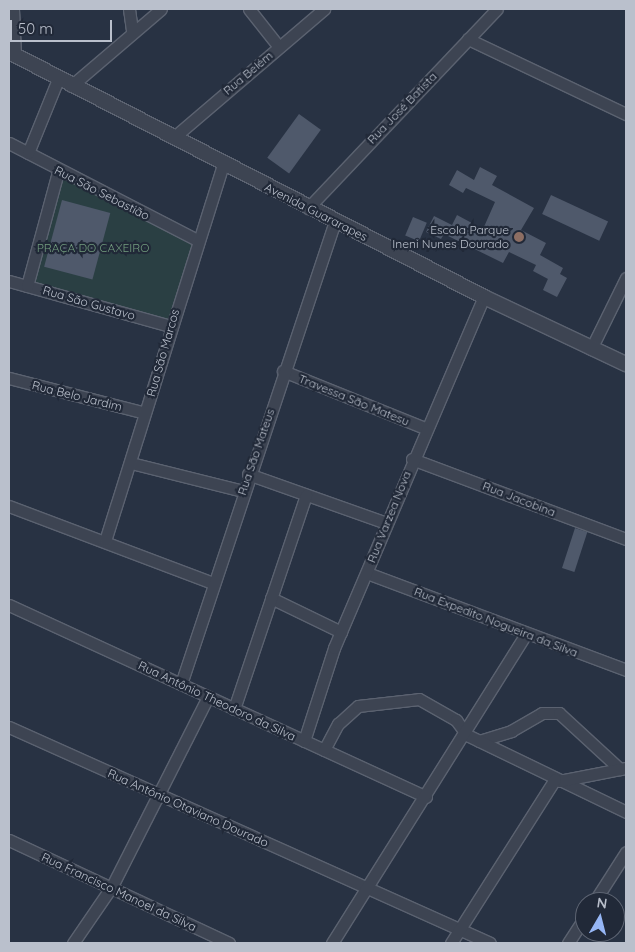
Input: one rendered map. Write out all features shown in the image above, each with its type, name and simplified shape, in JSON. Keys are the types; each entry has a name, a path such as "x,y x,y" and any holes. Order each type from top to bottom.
{"street":[{"path":"12,54 13,9"},
{"path":"129,9 132,31"},
{"path":"72,86 132,31 161,9"},
{"path":"249,9 279,47"},
{"name":"Rua Belém","path":"173,138 324,9"},
{"name":"Rua José Batista","path":"308,208 497,9"},
{"path":"468,39 626,114"},
{"name":"Avenida Guararapes","path":"12,54 223,165 484,298 626,364"},
{"path":"28,153 58,79"},
{"name":"Rua São Sebastião","path":"9,143 58,172 197,240"},
{"name":"Rua São Marcos","path":"105,541 131,463 170,326 223,165"},
{"path":"27,286 58,172"},
{"name":"Rua São Mateus","path":"180,684 242,491 336,222"},
{"path":"591,349 626,278"},
{"name":"Rua São Gustavo","path":"9,281 170,326"},
{"name":"Rua Varzea Nova","path":"304,741 341,632 367,573 412,458 484,298"},
{"name":"Travessa São Matesu","path":"283,371 426,428"},
{"name":"Rua Belo Jardim","path":"9,378 145,413"},
{"name":"Rua Jacobina","path":"412,458 626,539"},
{"path":"131,463 242,491"},
{"path":"248,474 386,524"},
{"path":"234,709 306,495"},
{"path":"9,506 213,583"},
{"name":"Rua Expedito Nogueira da Silva","path":"367,573 626,670"},
{"path":"271,598 341,632"},
{"name":"Rua Antônio Theodoro da Silva","path":"9,605 426,797"},
{"path":"332,943 467,735 526,634"},
{"path":"73,943 111,888 208,697"},
{"path":"324,750 338,724 358,706 391,699 419,699 456,720 467,735 626,812"},
{"path":"479,741 511,731 542,713 559,713 623,769"},
{"name":"Rua Antônio Otaviano Dourado","path":"9,727 158,796 368,887 490,943"},
{"path":"451,943 557,780 623,769"},
{"name":"Rua Francisco Manoel da Silva","path":"9,840 229,943"},
{"path":"600,892 626,852"},
{"path":"568,943 575,932"}],"green space":[{"name":"PRAÇA DO CAXEIRO","path":"60,176 194,241 169,323 31,284"}],"building":[{"path":"299,114 321,130 289,174 267,158"},
{"path":"480,167 497,176 492,185 534,208 521,230 546,243 540,255 563,268 560,274 567,278 557,297 543,290 548,279 533,271 536,265 509,252 503,263 444,234 441,239 426,232 434,216 452,225 457,215 483,229 495,202 466,188 463,193 449,185 457,170 474,180"},
{"path":"551,195 608,222 599,241 542,214"},
{"path":"62,200 110,213 92,280 44,267"},
{"path":"413,217 427,223 419,241 405,235"},
{"path":"575,528 587,532 574,572 562,568"}],"place":[{"name":"Escola Parque Ineni Nunes Dourado","path":"519,237"}]}
